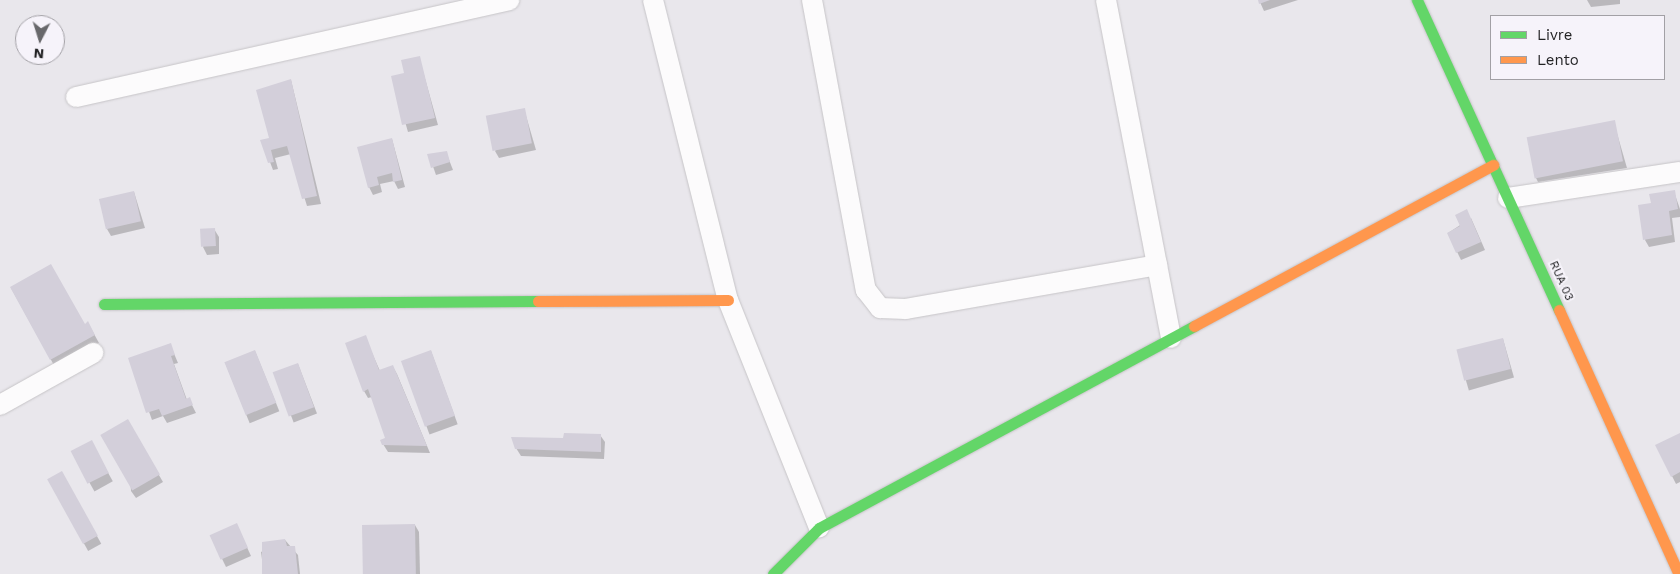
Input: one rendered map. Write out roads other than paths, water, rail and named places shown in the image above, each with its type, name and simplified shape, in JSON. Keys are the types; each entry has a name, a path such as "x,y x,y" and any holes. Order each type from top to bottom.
{"street":[{"path":"76,97 509,0"},
{"path":"653,0 728,300 819,528"},
{"path":"812,0 866,290 880,308 906,309 1157,265"},
{"path":"1106,0 1171,338"},
{"name":"RUA 03","path":"1417,0 1679,574"},
{"path":"773,574 819,528 1493,165"},
{"path":"1508,198 1680,172"},
{"path":"104,304 728,300"},
{"path":"0,405 92,353"}]}
